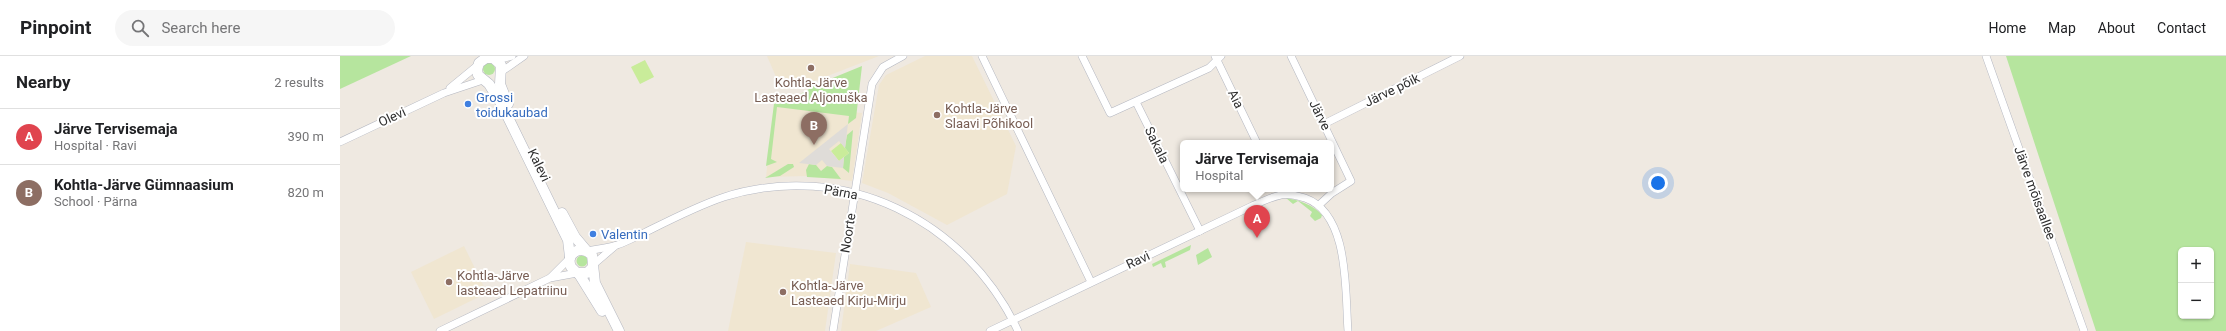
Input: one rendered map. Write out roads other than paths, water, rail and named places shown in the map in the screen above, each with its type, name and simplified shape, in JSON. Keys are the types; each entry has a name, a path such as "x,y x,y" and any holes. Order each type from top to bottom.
{"main road":[{"path":"479,61 486,58 494,58"},
{"name":"Kalevi","path":"494,58 501,65 503,93 566,220 586,251 592,255 595,283 619,331"},
{"name":"Kalevi","path":"479,61 478,73 502,105 568,240 571,267 578,274 612,331"},
{"path":"485,81 494,81 501,74"},
{"path":"570,258 578,250 586,251"},
{"path":"578,274 587,273 593,265"}],"street":[{"path":"494,58 512,56"},
{"path":"501,74 524,56"},
{"name":"Noorte","path":"833,331 872,84 876,75 883,67 904,56"},
{"path":"982,56 1091,282"},
{"path":"1082,56 1110,113 1209,68 1218,57"},
{"name":"Järve","path":"1291,56 1332,140"},
{"name":"Järve põik","path":"1324,124 1460,56"},
{"name":"Järve mõisaallee","path":"1986,56 2084,331"},
{"name":"Aia","path":"1218,57 1256,140"},
{"name":"Olevi","path":"444,93 479,61"},
{"name":"Olevi","path":"340,142 444,93 485,81"},
{"name":"Sakala","path":"1136,102 1180,191"},
{"name":"Järve","path":"1334,145 1351,181 1334,192"},
{"name":"Pärna","path":"586,251 617,245 725,197 760,190 800,187 854,192 888,205 927,223 954,245 982,272 998,294 1018,331"},
{"name":"Sakala","path":"1181,192 1200,231"},
{"path":"1283,192 1303,197 1319,205 1327,214 1342,252 1348,331"},
{"name":"Ravi","path":"990,331 1283,192"},
{"name":"Järve","path":"1319,205 1334,192"},
{"name":"Pärna","path":"593,265 617,245"},
{"path":"550,278 570,258"},
{"path":"440,331 550,278 578,274"}],"place":[{"name":"Kohtla-Järve Lasteaed Aljonuška","path":"811,68"},
{"name":"Grossi toidukaubad","path":"468,104"},
{"name":"Kohtla-Järve Slaavi Põhikool","path":"937,115"},
{"name":"Kohtla-Järve Gümnaasium","path":"814,145"},
{"name":"Valentin","path":"593,234"},
{"name":"Järve Tervisemaja","path":"1257,238"},
{"name":"Kohtla-Järve lasteaed Lepatriinu","path":"449,282"},
{"name":"Kohtla-Järve Lasteaed Kirju-Mirju","path":"783,292"}]}
